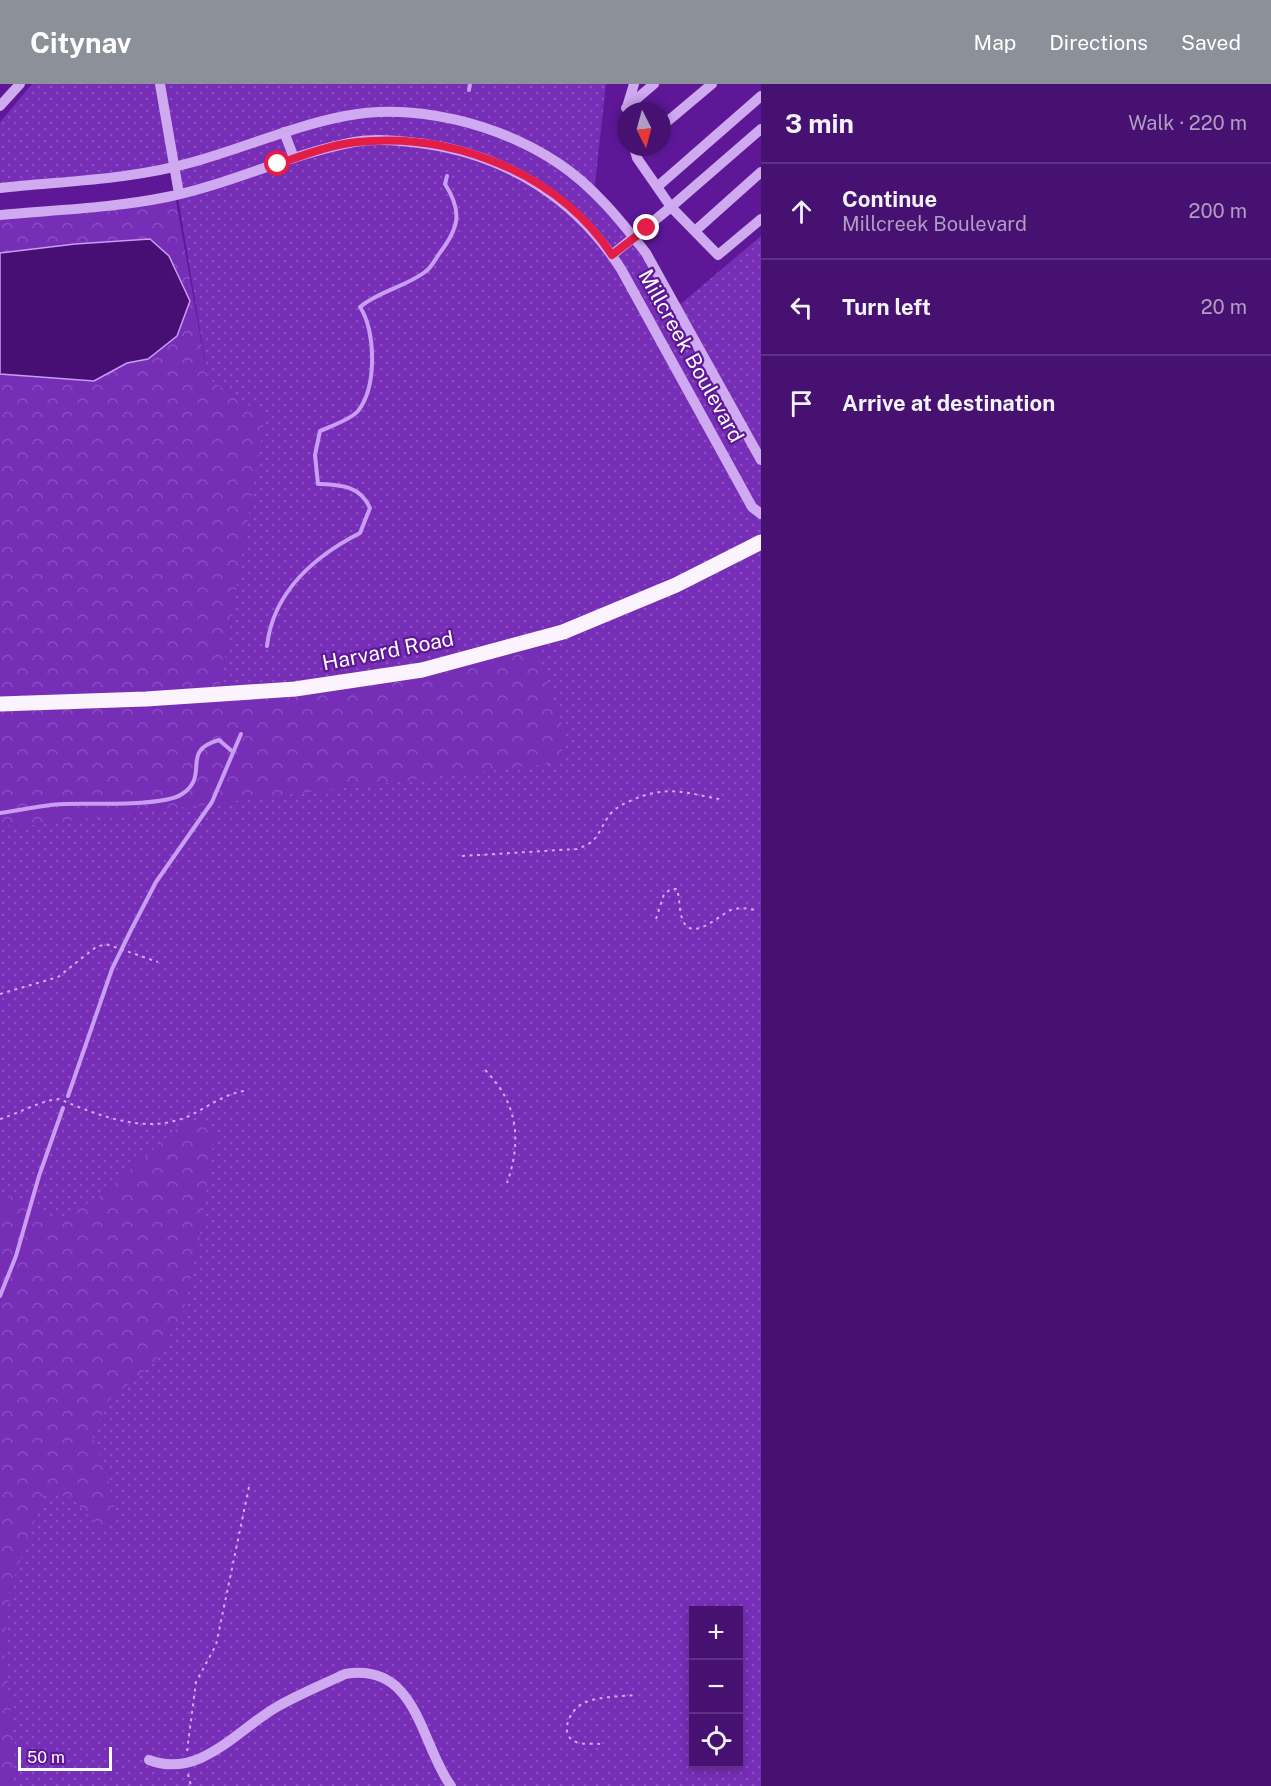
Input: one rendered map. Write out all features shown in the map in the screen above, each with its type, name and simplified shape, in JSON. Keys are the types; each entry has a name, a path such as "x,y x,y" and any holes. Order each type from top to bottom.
{"main road":[{"name":"Harvard Road","path":"0,704 146,699 295,689 422,670 563,632 676,585 761,542"}],"street":[{"path":"0,106 20,84"},
{"path":"160,84 179,194"},
{"path":"629,102 634,84"},
{"path":"635,102 654,84"},
{"path":"671,118 712,84"},
{"path":"657,187 761,96"},
{"name":"Millcreek Boulevard","path":"0,188 151,172 348,115 391,113 434,116 475,125 520,142 558,163 594,193 634,238 646,253 761,460"},
{"path":"612,255 761,129"},
{"path":"284,132 294,158"},
{"name":"Millcreek Boulevard","path":"0,215 179,194 294,158 356,142 404,141 463,151 496,161 538,183 574,211 612,255 752,507 761,514"},
{"path":"637,156 671,207 718,255 761,219"},
{"path":"694,231 761,172"},
{"path":"149,1760 172,1766 210,1754 278,1707 345,1674 356,1672 384,1679 404,1693 451,1786"}],"path":[{"path":"462,856 577,849 591,844 609,816 623,804 652,791 672,790 724,801"},
{"path":"656,919 664,894 671,889 677,889 683,922 689,928 696,930 733,909 746,907 758,911"},
{"path":"0,994 58,977 96,947 106,944 158,962"},
{"path":"485,1070 497,1081 509,1103 517,1136 516,1160 507,1183"},
{"path":"0,1119 23,1112 45,1100 59,1099 141,1125 165,1124 202,1110 229,1094 244,1091"},
{"path":"191,1786 187,1763 188,1736 196,1682 216,1645 249,1487"},
{"path":"600,1744 576,1742 569,1736 566,1726 572,1713 582,1704 590,1701 634,1695"}],"green space":[{"path":"32,84 606,84 594,193 624,225 677,307 761,236 761,1786 0,1786 0,742 422,670 219,694 264,416 208,379 173,167 0,188 0,122"},
{"path":"175,195 208,379 265,416 219,694 295,689 532,641 562,723 562,762 25,826 0,825 0,374 94,381 127,363 148,359 150,239 75,244 0,253 0,215"},
{"path":"197,1121 215,1132 199,1242 183,1314 153,1364 109,1400 92,1435 107,1475 117,1520 102,1531 72,1498 45,1491 10,1589 4,1650 15,1748 12,1786 0,1786 0,1202 13,1195 59,1220 103,1194 177,1128"}],"shaded area":[{"path":"150,239 169,256 190,301 177,336 148,359 127,363 94,381 0,374 0,253 75,244"}],"waterway":[{"path":"469,90 470,84"},
{"path":"267,646 271,627 287,593 312,565 343,542 360,533 370,508 366,500 355,491 341,486 318,484 315,455 320,431 355,414 369,388 371,344 369,330 360,307 375,297 409,282 427,270 451,236 456,212 451,194 445,184 447,176"},
{"path":"68,1096 112,969 156,882 212,802 241,734"},
{"path":"0,813 40,806 143,803 172,798 182,794 190,787 200,750 219,740 233,752"},
{"path":"0,1296 16,1256 39,1176 63,1108"}],"route":[{"path":"278,164 310,152 356,142 404,141 452,148 496,161 538,183 574,211 612,255 647,228"}]}
